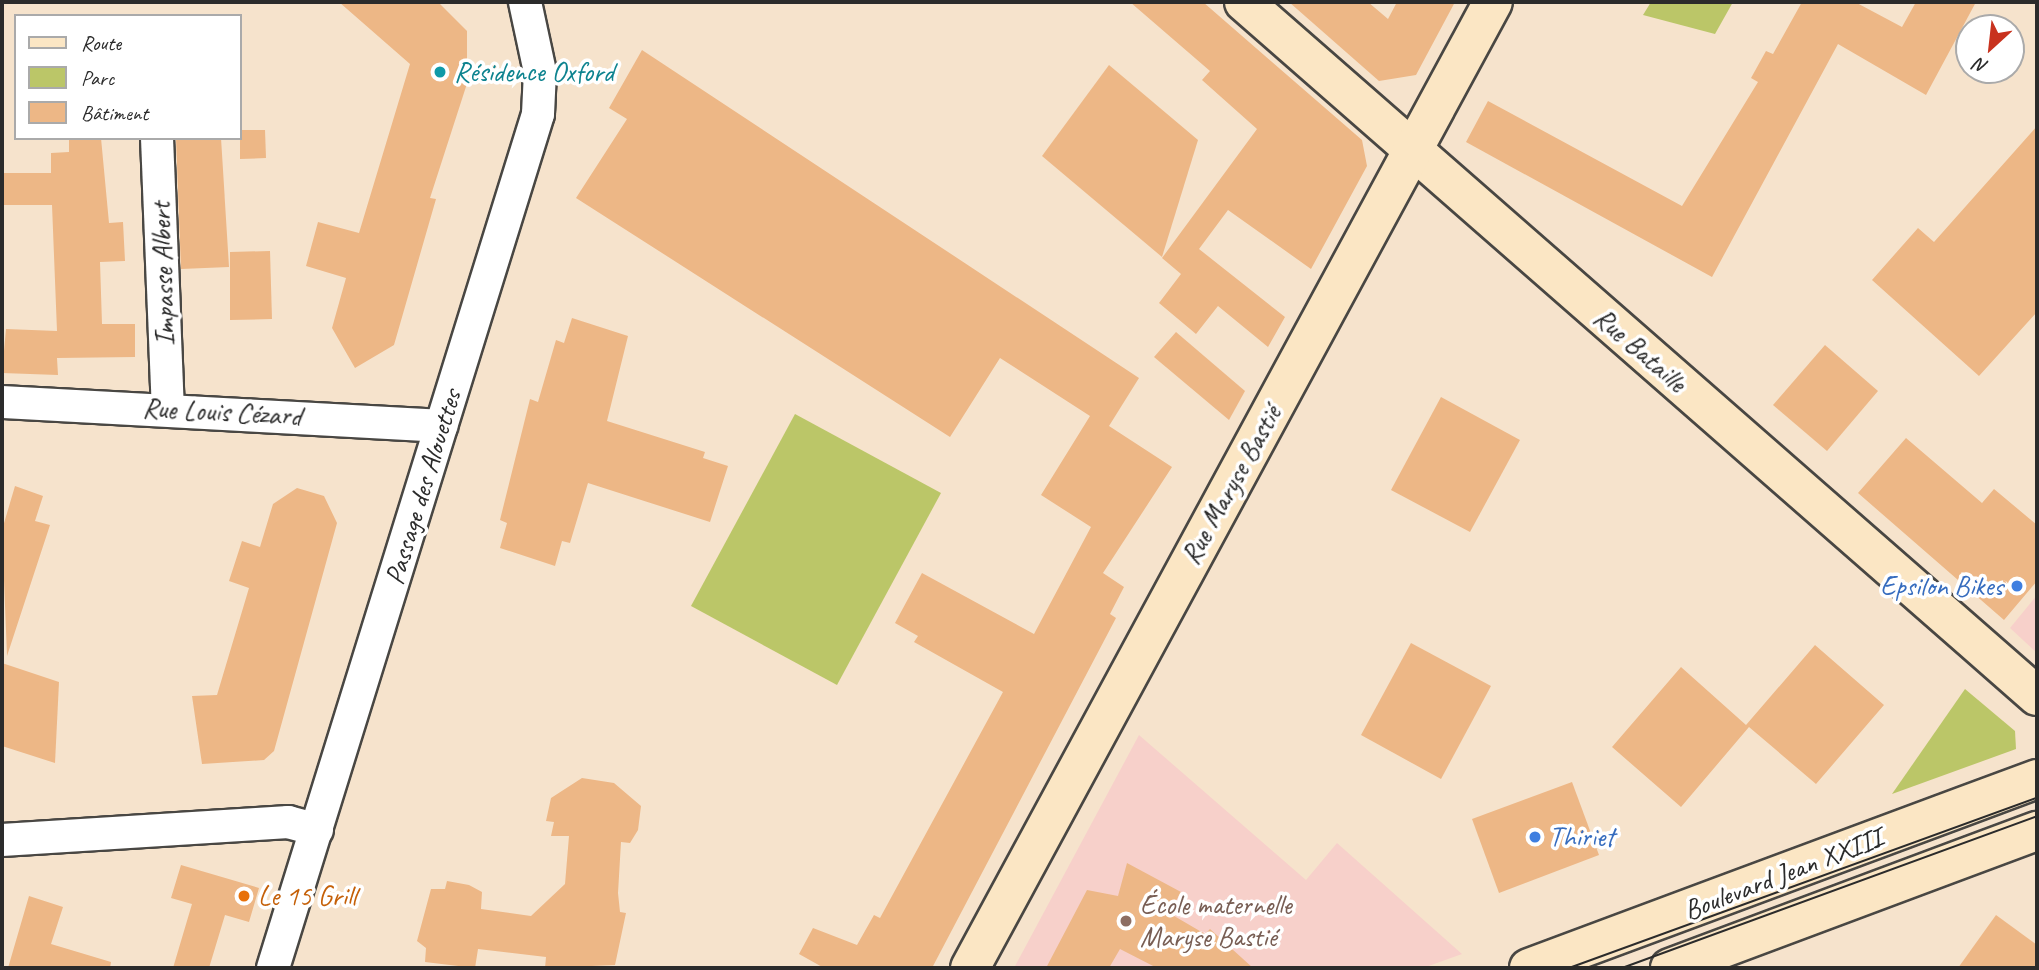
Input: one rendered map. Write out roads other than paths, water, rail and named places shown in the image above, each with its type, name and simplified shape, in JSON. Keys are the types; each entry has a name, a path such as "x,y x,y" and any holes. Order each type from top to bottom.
{"street":[{"name":"Passage des Alouettes","path":"273,968 538,114 540,72 525,2"},
{"name":"Rue Bataille","path":"1244,2 1412,153 2037,696"},
{"name":"Rue Maryse Bastié","path":"970,968 1493,2"},
{"name":"Impasse Albert","path":"157,140 168,409"},
{"name":"Rue Louis Cézard","path":"2,402 442,426"},
{"name":"Boulevard Jean XXIII","path":"1529,968 2037,779"},
{"path":"2,841 288,821 317,830"},
{"name":"Boulevard Jean XXIII","path":"1670,968 2037,831"}],"tram line":[{"path":"1569,968 2037,798"},
{"path":"1622,968 2037,816"}],"place":[{"name":"Résidence Oxford","path":"440,72"},
{"name":"Epsilon Bikes","path":"2017,586"},
{"name":"Thiriet","path":"1535,837"},
{"name":"Le 15 Grill","path":"244,896"},
{"name":"École maternelle Maryse Bastié","path":"1126,921"}]}
